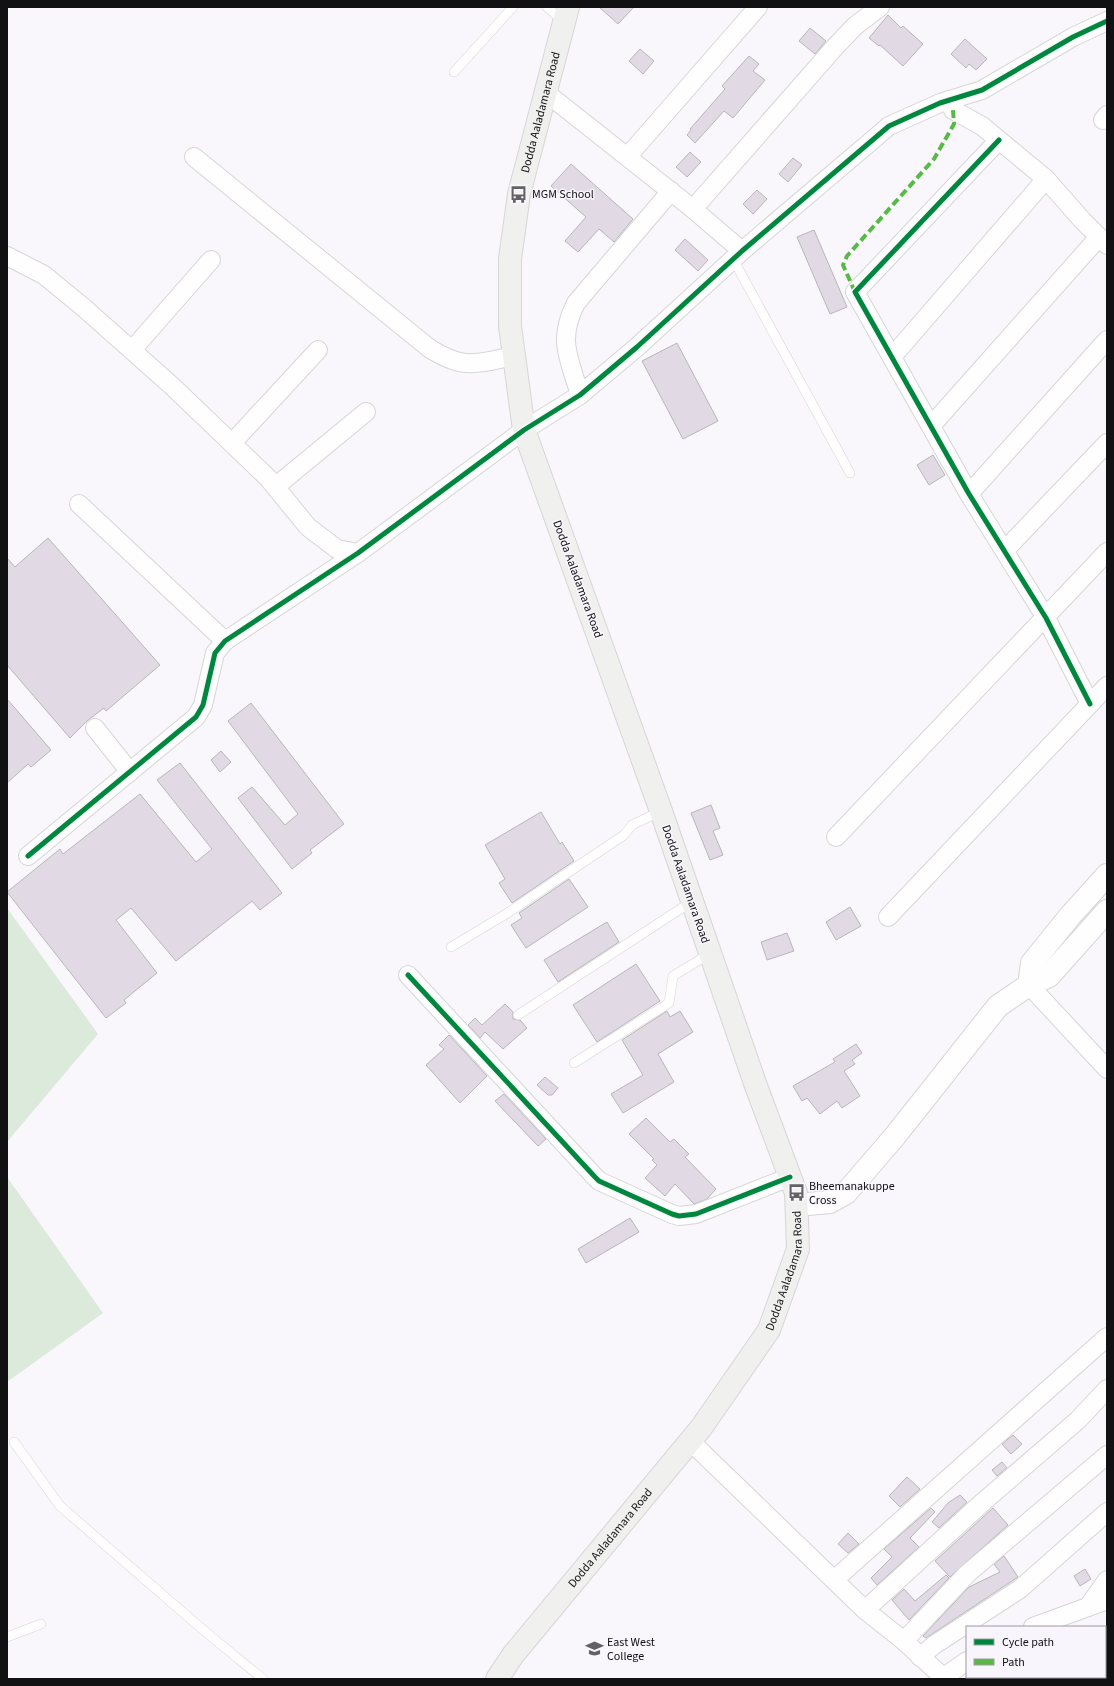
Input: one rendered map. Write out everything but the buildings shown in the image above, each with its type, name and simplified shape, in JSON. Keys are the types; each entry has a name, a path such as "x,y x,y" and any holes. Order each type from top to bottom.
{"main road":[{"name":"Dodda Aaladamara Road","path":"496,1679 513,1655 690,1441 770,1330 798,1249 796,1193 709,954 661,811 524,430 510,326 510,259 519,194 544,92 566,14"}],"street":[{"path":"628,156 758,7"},
{"path":"693,209 835,47 855,26 880,7"},
{"path":"28,856 196,717 203,705 215,652 225,641 358,553 524,430 580,395 637,347 737,255 890,126 949,100 982,90 1073,37 1107,21"},
{"path":"544,92 628,156 693,209 737,255"},
{"path":"931,426 1103,241 1046,179 982,126 954,110 949,100"},
{"path":"999,140 855,292 969,494 1046,618 1090,704"},
{"path":"194,157 429,348 457,363 475,364 513,356"},
{"path":"892,357 1046,179"},
{"path":"580,395 566,347 565,333 568,318 576,304 671,191"},
{"path":"9,260 44,275 132,350 232,443 275,487 308,527 337,548 358,553"},
{"path":"132,350 211,260"},
{"path":"969,494 1107,340"},
{"path":"232,443 318,350"},
{"path":"275,487 366,412"},
{"path":"1004,550 1107,443"},
{"path":"79,504 225,641"},
{"path":"836,837 1046,618 1107,552"},
{"path":"888,917 1107,686"},
{"path":"95,728 130,772"},
{"path":"1029,985 1032,963 1070,916 1107,875"},
{"path":"797,1205 830,1202 846,1193 895,1136 998,1006 1029,985 1050,976 1107,911"},
{"path":"408,975 600,1181 672,1214 686,1216 696,1214 790,1177"},
{"path":"1029,985 1107,1069"},
{"path":"834,1580 1107,1337"},
{"path":"865,1610 983,1502 1078,1420 1107,1389"},
{"path":"690,1441 865,1610 904,1641 945,1678 966,1662"},
{"path":"904,1641 967,1574 1107,1456"},
{"path":"920,1657 934,1644 1020,1589 1107,1512"},
{"path":"1037,1626 1100,1606 1107,1580"}],"lane":[{"path":"454,72 513,7"},
{"path":"547,7 566,14"},
{"path":"737,255 850,473"},
{"path":"451,947 506,914 624,835 632,825 661,811"},
{"path":"518,1015 691,902"},
{"path":"574,1063 669,1003 673,976 709,954"},
{"path":"14,1442 60,1506 208,1634 263,1679"},
{"path":"7,1636 41,1624"}],"green space":[{"path":"7,908 98,1034 7,1142"},
{"path":"7,1177 103,1313 7,1382"}],"marked path":[{"path":"855,292 843,265 847,256 934,159 954,124 953,110"}],"cycle path":[{"path":"28,856 196,717 203,705 215,653 225,641 358,553 524,430 580,395 637,347 742,251 889,126 940,103 982,90 1073,37 1107,21"},
{"path":"999,140 855,292 969,494 1046,618 1090,704"},
{"path":"408,975 599,1181 679,1216 696,1214 790,1177"}],"place":[{"name":"MGM School","path":"519,194"},
{"name":"Bheemanakuppe Cross","path":"796,1193"},
{"name":"East West College","path":"594,1649"}]}
